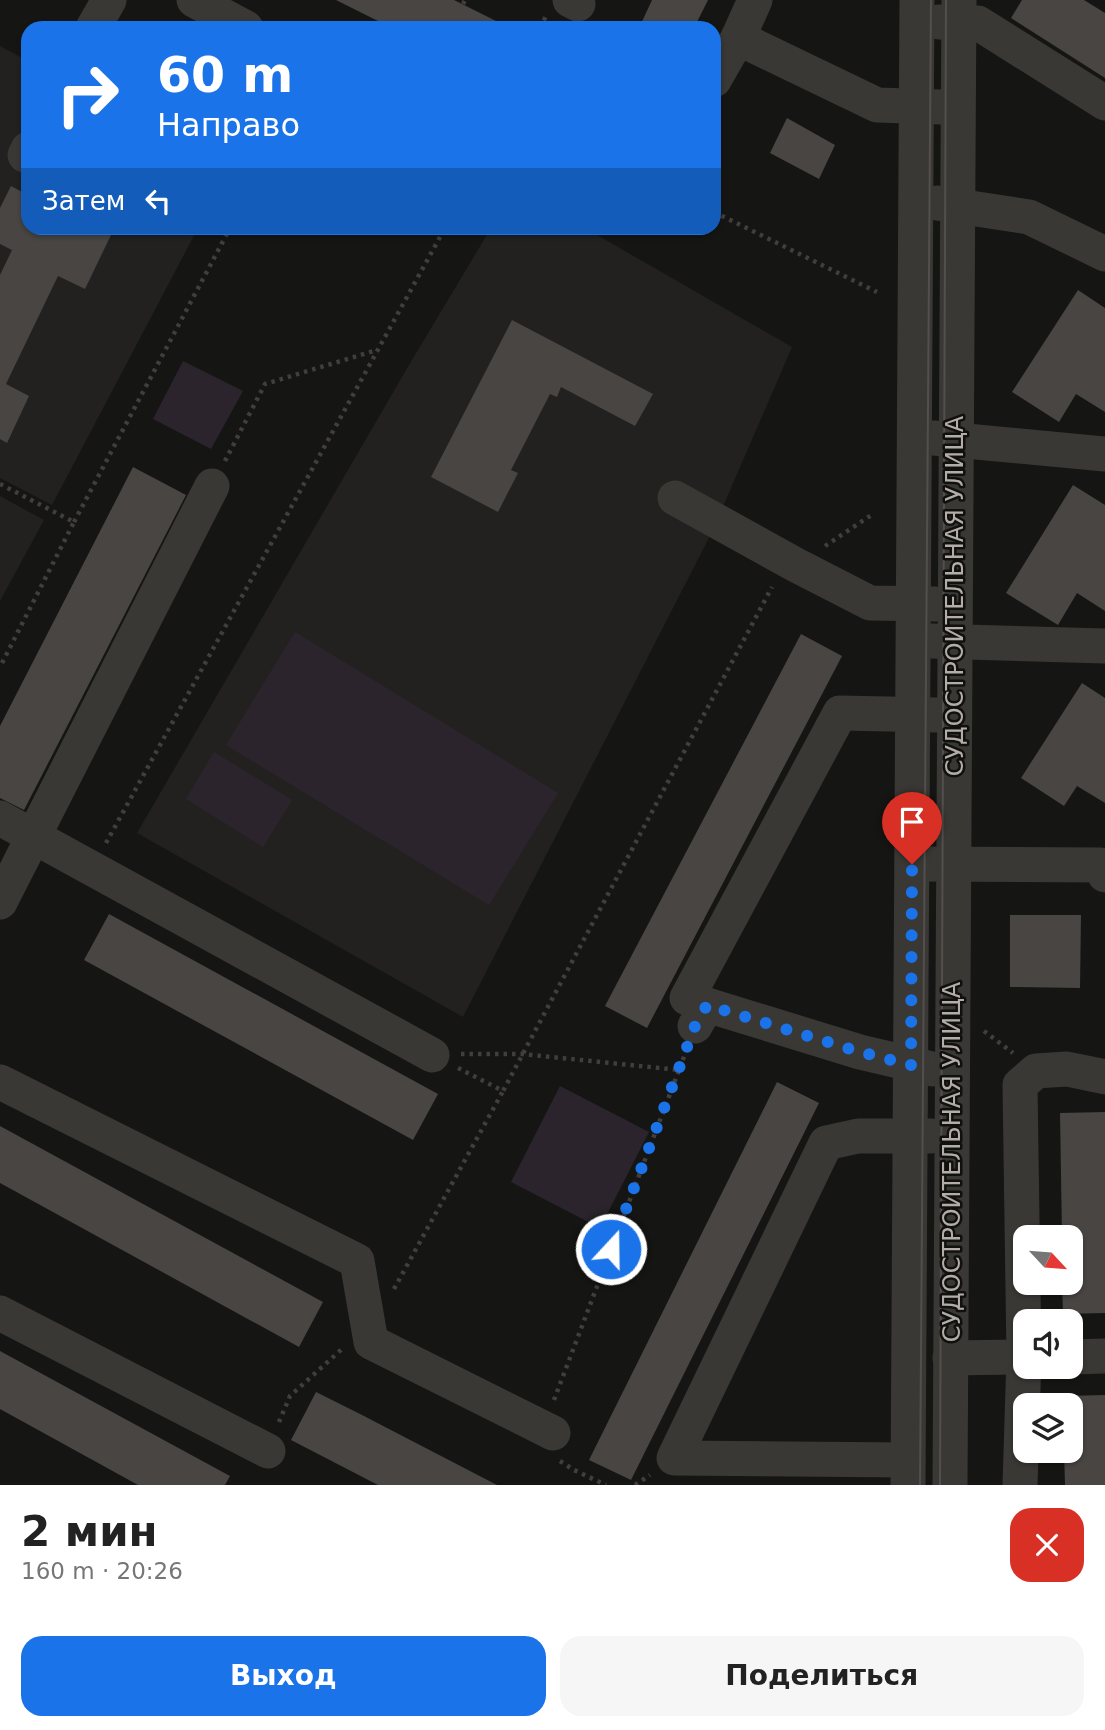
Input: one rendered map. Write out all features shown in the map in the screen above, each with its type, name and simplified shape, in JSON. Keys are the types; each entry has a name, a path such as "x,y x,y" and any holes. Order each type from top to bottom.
{"street":[{"path":"97,21 109,0"},
{"path":"194,0 233,21"},
{"path":"721,68 755,0"},
{"path":"938,11 978,23 1105,103"},
{"name":"СУДОСТРОИТЕЛЬНАЯ УЛИЦА","path":"915,1477 931,1136 938,11"},
{"path":"738,38 877,105 937,107"},
{"path":"937,203 1030,217 1105,254"},
{"path":"936,438 1105,454"},
{"path":"0,902 212,486"},
{"path":"675,498 870,603 934,604"},
{"path":"934,641 1105,646"},
{"path":"932,1068 701,1016 687,998 841,713 934,715"},
{"path":"0,818 432,1055"},
{"path":"933,864 1104,869"},
{"path":"1024,1309 1020,1084 1036,1071 1067,1069 1105,1077"},
{"path":"0,1082 357,1261 371,1342 548,1430"},
{"path":"915,1477 674,1458 826,1143 858,1136 931,1136"},
{"name":"СУДОСТРОИТЕЛЬНАЯ УЛИЦА","path":"931,1136 950,1358 950,1485"},
{"path":"0,1312 268,1451"},
{"path":"1083,1357 1105,1356"},
{"path":"950,1358 1013,1357"},
{"path":"1020,1485 1024,1379"}],"path":[{"path":"721,215 877,292"},
{"path":"0,667 226,235"},
{"path":"92,868 441,235"},
{"path":"212,486 265,384 377,350"},
{"path":"0,484 74,522"},
{"path":"432,1055 503,1091 776,578"},
{"path":"548,1430 701,1016"},
{"path":"432,1055 522,1054 679,1070"}],"shaded area":[{"path":"0,46 21,57 21,235 194,235 52,505 0,478"},
{"path":"487,235 597,235 792,347 712,532 463,1017 137,833"},
{"path":"183,361 243,391 211,449 153,419"},
{"path":"0,496 44,520 0,601"},
{"path":"295,632 558,793 489,905 226,745"},
{"path":"214,752 292,800 263,847 186,799"},
{"path":"560,1086 649,1132 600,1228 511,1182"}],"building":[{"path":"336,0 454,0 496,21 378,21"},
{"path":"652,0 708,0 698,21 642,21"},
{"path":"1022,0 1084,0 1105,13 1105,78 1011,18"},
{"path":"787,118 835,145 819,179 770,153"},
{"path":"11,186 21,191 21,235 111,235 85,289 58,276 6,384 29,396 7,443 0,439 0,275 12,250 0,244 0,208"},
{"path":"1078,290 1105,308 1105,412 1076,394 1059,422 1012,392"},
{"path":"512,320 653,394 635,426 561,387 557,397 550,394 511,470 518,473 498,512 431,477"},
{"path":"133,467 186,495 24,810 0,798 0,726"},
{"path":"1073,485 1105,505 1105,611 1077,593 1058,625 1006,593"},
{"path":"801,634 842,656 647,1028 605,1006"},
{"path":"1082,683 1105,698 1105,803 1077,786 1064,806 1021,778"},
{"path":"109,914 438,1094 413,1140 84,960"},
{"path":"1010,915 1081,915 1080,988 1010,987"},
{"path":"777,1082 819,1103 631,1480 589,1460"},
{"path":"1105,1112 1105,1313 1083,1314 1083,1309 1063,1309 1062,1295 1083,1295 1083,1225 1062,1225 1060,1113"},
{"path":"0,1126 323,1302 299,1347 0,1183"},
{"path":"0,1351 230,1476 225,1485 138,1485 0,1409"},
{"path":"316,1392 497,1485 378,1485 291,1440"},
{"path":"1105,1395 1105,1485 1065,1485 1064,1463 1083,1463 1083,1396"}],"tram line":[{"path":"920,1485 931,0"},
{"path":"940,1485 946,0"}],"route":[{"path":"611,1249 695,1026 707,1005 911,1065 912,864"}]}
